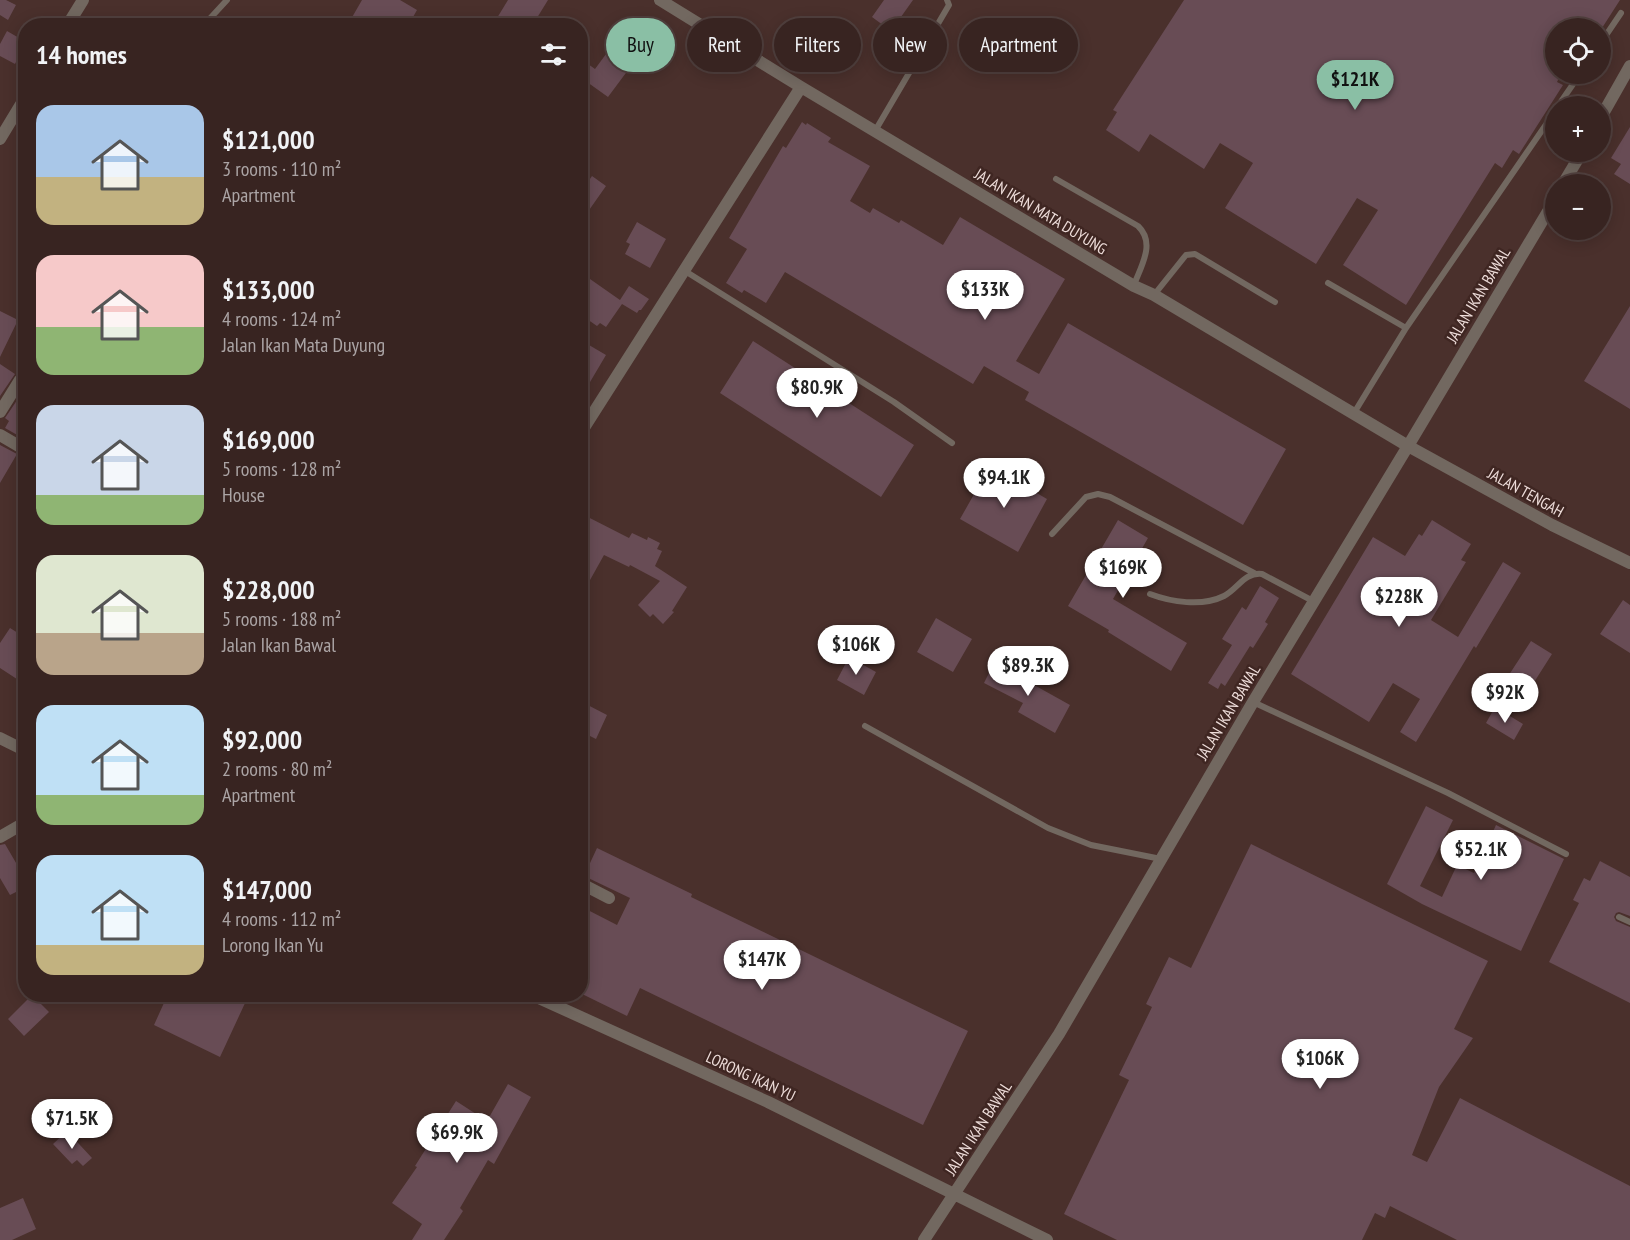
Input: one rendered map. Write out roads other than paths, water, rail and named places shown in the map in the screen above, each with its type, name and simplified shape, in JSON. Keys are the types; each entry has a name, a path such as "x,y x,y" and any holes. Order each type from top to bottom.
{"street":[{"path":"73,18 83,0"},
{"name":"JALAN IKAN MATA DUYUNG","path":"660,0 1134,286 1154,295 1408,446"},
{"path":"1611,100 1630,66"},
{"path":"588,421 801,87"},
{"path":"0,139 18,109"},
{"name":"JALAN IKAN BAWAL","path":"924,1240 1059,1034 1313,601 1545,216"},
{"path":"0,412 18,383"},
{"path":"0,435 18,446"},
{"name":"JALAN TENGAH","path":"1408,446 1552,525 1630,563"},
{"path":"0,738 18,747"},
{"path":"0,837 18,827"},
{"path":"588,887 609,898"},
{"name":"LORONG IKAN YU","path":"548,1002 768,1102 1047,1240"}],"lane":[{"path":"210,18 227,0"},
{"path":"875,131 949,5 947,0"},
{"path":"1611,28 1621,13"},
{"path":"1354,412 1406,328 1545,125"},
{"path":"1056,180 1143,231 1147,249 1134,286"},
{"path":"1154,295 1186,255 1195,254 1275,302"},
{"path":"684,270 894,402 952,443"},
{"path":"1329,283 1406,328"},
{"path":"1052,534 1086,497 1098,494 1110,497 1254,573 1262,574 1313,601"},
{"path":"1150,594 1179,602 1216,599 1225,596 1247,576 1254,573"},
{"path":"1253,702 1448,793 1566,854"},
{"path":"865,726 1048,828 1091,845 1161,859"},
{"path":"1619,917 1630,922"}]}
